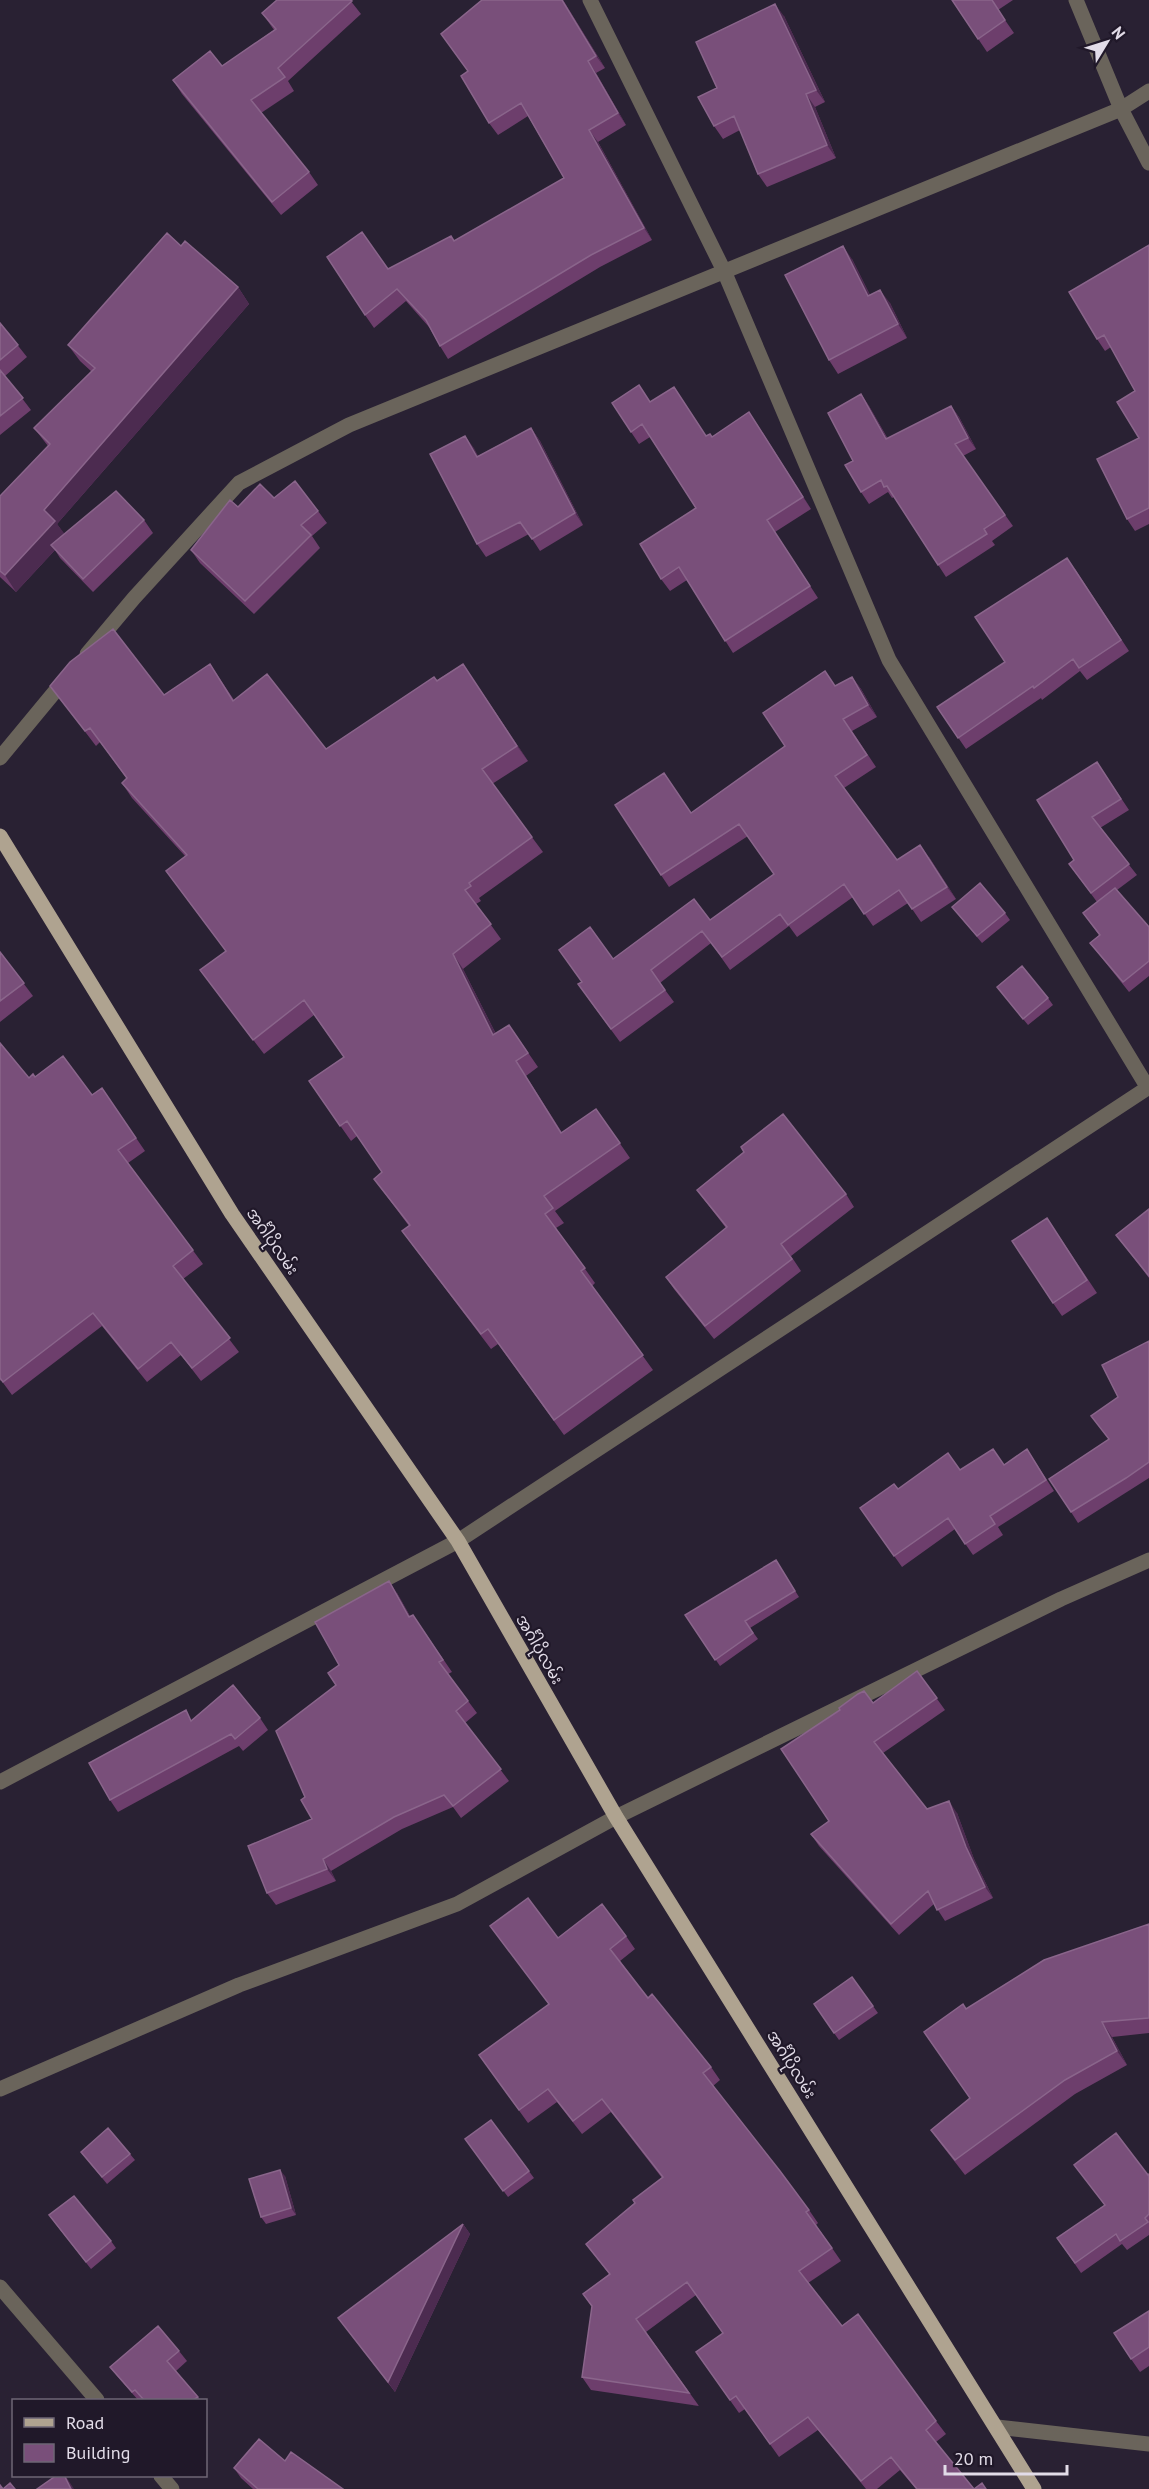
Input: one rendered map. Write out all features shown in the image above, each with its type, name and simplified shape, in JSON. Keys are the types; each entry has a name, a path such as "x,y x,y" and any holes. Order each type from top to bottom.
{"main road":[{"name":"အင်္ဂါပိုလမ်း","path":"0,836 232,1214 458,1541 616,1817 1034,2489"}],"street":[{"path":"0,1782 458,1541 1148,1088 889,660 724,271 590,0"},
{"path":"1076,0 1121,109 1149,163"},
{"path":"0,758 134,598 239,483 349,425 1121,109 1149,91"},
{"path":"0,2089 239,1985 457,1904 616,1817 1061,1599 1149,1560"},
{"path":"0,2287 96,2399"},
{"path":"997,2427 1149,2444"},
{"path":"163,2477 172,2489"}],"building":[{"path":"277,0 352,1 278,68 285,77 251,100 309,172 272,202 173,80 210,51 222,66 276,29 262,13"},
{"path":"482,0 562,0 596,56 588,61 618,113 589,130 644,228 591,255 440,346 426,320 397,289 365,315 327,257 362,232 388,269 451,236 454,241 564,178 521,103 489,123 461,76 468,71 441,34"},
{"path":"952,0 992,0 1005,20 978,39"},
{"path":"775,4 816,90 806,94 827,145 758,174 734,116 714,126 698,97 717,88 696,42"},
{"path":"167,233 181,246 185,241 238,287 44,510 55,521 5,575 0,571 0,496 50,444 34,428 95,368 68,345"},
{"path":"1149,245 1149,508 1127,519 1097,459 1139,438 1117,402 1135,391 1104,335 1097,339 1069,292"},
{"path":"843,246 868,296 880,290 898,324 829,360 785,275"},
{"path":"0,323 18,345 0,360"},
{"path":"0,370 23,398 0,416"},
{"path":"639,385 650,402 674,387 706,436 710,434 712,437 749,412 803,497 767,520 810,586 725,641 679,567 661,579 640,544 696,508 642,424 631,432 612,403"},
{"path":"861,394 886,439 951,406 968,438 955,444 1005,515 984,529 987,534 938,565 881,480 861,492 845,465 853,461 828,413"},
{"path":"531,428 575,513 532,539 520,522 477,544 430,454 465,436 477,457"},
{"path":"295,481 318,511 301,525 311,535 245,601 191,550 230,500 238,507 260,484 274,498"},
{"path":"116,491 144,520 83,579 51,545"},
{"path":"1067,558 1121,640 1079,668 1073,659 1034,688 1033,686 958,738 937,707 1005,662 975,617"},
{"path":"113,629 164,695 210,664 233,701 267,674 326,749 434,677 437,681 463,664 517,746 482,769 532,837 469,883 471,886 465,890 491,924 453,954 493,1035 509,1025 528,1053 516,1061 561,1133 596,1109 620,1143 544,1196 553,1208 545,1214 585,1268 581,1271 643,1355 554,1420 488,1329 481,1334 402,1231 410,1225 374,1179 382,1172 347,1121 340,1126 309,1081 344,1057 304,1000 253,1040 200,970 226,951 166,871 187,855 122,783 127,778 90,728 85,731 50,686 70,662"},
{"path":"825,671 835,686 852,677 868,705 843,719 867,755 835,776 897,860 920,845 947,887 912,909 899,890 864,914 844,884 788,925 780,914 722,957 702,931 651,970 665,990 611,1029 578,984 582,982 559,950 590,927 613,959 694,899 710,920 774,874 739,824 661,875 615,805 664,773 691,813 785,746 763,713"},
{"path":"1097,762 1121,799 1092,817 1129,864 1091,893 1069,864 1074,860 1037,800"},
{"path":"980,883 1005,913 977,936 952,907"},
{"path":"1115,888 1149,927 1149,961 1123,982 1090,943 1100,935 1083,913"},
{"path":"0,952 24,983 0,1001"},
{"path":"1022,966 1048,998 1023,1019 997,987"},
{"path":"0,1043 29,1078 33,1074 35,1077 63,1056 92,1095 102,1088 136,1138 118,1150 193,1250 173,1266 230,1338 192,1368 171,1342 138,1369 93,1313 3,1382 0,1378"},
{"path":"783,1114 846,1194 781,1244 792,1259 705,1326 666,1277 727,1227 697,1190 744,1152 741,1147"},
{"path":"1149,1209 1149,1276 1116,1235"},
{"path":"1047,1218 1087,1280 1053,1303 1012,1241"},
{"path":"1149,1341 1149,1462 1071,1512 1049,1479 1109,1439 1091,1416 1118,1397 1102,1365"},
{"path":"993,1449 1004,1465 1027,1449 1046,1480 990,1516 995,1524 965,1544 948,1518 894,1556 860,1508 894,1484 898,1489 948,1453 960,1470"},
{"path":"776,1560 795,1591 745,1621 753,1633 715,1660 685,1615"},
{"path":"389,1581 409,1617 413,1615 443,1660 439,1662 468,1701 456,1711 501,1769 453,1806 444,1795 394,1817 323,1859 327,1869 267,1893 248,1846 312,1819 301,1800 305,1797 276,1731 336,1685 328,1673 339,1665 315,1622"},
{"path":"917,1671 937,1698 874,1742 927,1809 949,1801 966,1847 985,1887 937,1910 928,1891 891,1924 811,1834 829,1821 781,1749 840,1710 839,1708 858,1694 864,1691 873,1703"},
{"path":"233,1685 260,1718 235,1739 231,1734 110,1800 89,1763 186,1710 191,1721"},
{"path":"528,1898 558,1938 602,1904 626,1936 610,1949 648,1998 652,1994 711,2067 703,2073 809,2210 806,2212 832,2248 799,2271 842,2326 858,2314 936,2421 926,2430 974,2489 917,2489 891,2457 861,2481 808,2417 770,2444 736,2396 730,2400 696,2352 723,2333 687,2282 636,2319 689,2393 582,2377 592,2306 583,2294 610,2274 586,2244 635,2203 633,2200 663,2177 602,2099 573,2121 548,2089 519,2110 479,2055 549,2004 490,1926"},
{"path":"1149,1924 1149,2018 1102,2022 1117,2051 1065,2080 955,2160 931,2130 970,2098 924,2032 963,2004 966,2009 1044,1960"},
{"path":"852,1977 873,2006 834,2033 814,2004"},
{"path":"491,2120 529,2171 503,2191 465,2139"},
{"path":"108,2128 130,2154 102,2177 81,2152"},
{"path":"1116,2133 1149,2174 1149,2214 1145,2218 1148,2222 1120,2241 1116,2234 1075,2263 1057,2238 1105,2205 1074,2165"},
{"path":"280,2170 291,2208 261,2217 249,2179"},
{"path":"74,2196 111,2241 86,2262 49,2215"},
{"path":"463,2224 388,2382 338,2318"},
{"path":"1149,2311 1149,2347 1131,2359 1114,2333"},
{"path":"158,2326 179,2351 167,2361 198,2397 195,2399 143,2399 135,2390 132,2392 110,2367"},
{"path":"259,2439 285,2461 291,2452 343,2489 258,2489 234,2468"},
{"path":"54,2477 65,2477 71,2489 37,2489"},
{"path":"10,2483 15,2489 3,2489"},
{"path":"982,2483 986,2489 974,2489"}]}
